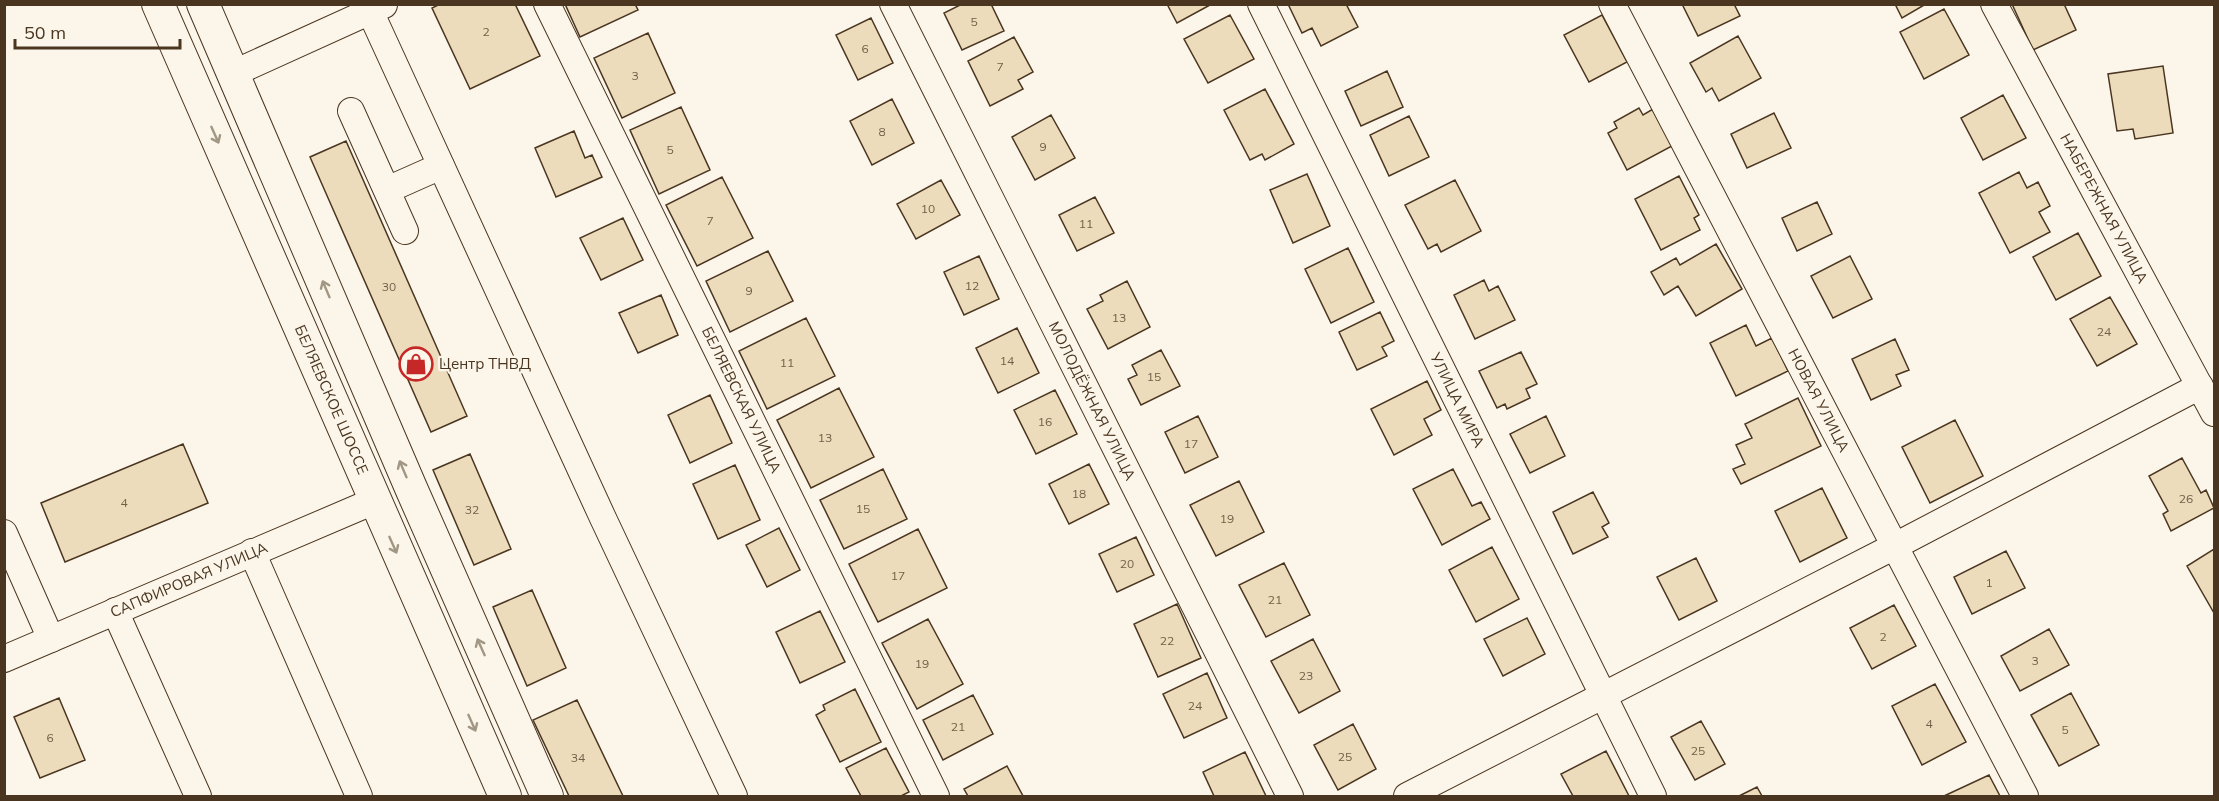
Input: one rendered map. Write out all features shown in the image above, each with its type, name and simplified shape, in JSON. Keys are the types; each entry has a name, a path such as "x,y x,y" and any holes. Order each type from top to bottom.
{"main road":[{"name":"БЕЛЯЕВСКОЕ ШОССЕ","path":"158,4 505,796"},
{"path":"202,4 547,796"},
{"path":"195,89 234,73"}],"street":[{"name":"БЕЛЯЕВСКАЯ УЛИЦА","path":"547,4 936,796"},
{"name":"МОЛОДЁЖНАЯ УЛИЦА","path":"894,4 1290,796"},
{"name":"УЛИЦА МИРА","path":"1261,4 1653,796"},
{"name":"НОВАЯ УЛИЦА","path":"1612,4 2025,796"},
{"name":"НАБЕРЕЖНАЯ УЛИЦА","path":"1994,4 2214,412"},
{"path":"234,73 377,8 441,166 734,796"},
{"path":"351,111 405,231"},
{"path":"387,190 441,166"},
{"path":"1407,796 1895,546 2200,386"},
{"name":"САПФИРОВАЯ УЛИЦА","path":"4,658 374,501"},
{"path":"4,533 51,639"},
{"path":"252,552 358,796"},
{"path":"115,611 198,796"}],"building":[{"path":"440,4 515,4 540,56 470,89 432,8"},
{"path":"565,4 635,4 638,10 580,37"},
{"path":"962,4 991,4 1004,31 962,50 944,13"},
{"path":"1167,4 1210,4 1210,5 1177,23"},
{"path":"1288,4 1346,4 1358,27 1321,46 1312,28 1302,33"},
{"path":"1682,4 1734,4 1740,16 1698,36"},
{"path":"1895,4 1926,4 1902,18"},
{"path":"2012,4 2064,4 2076,30 2033,50"},
{"path":"1944,9 1969,55 1924,79 1900,32"},
{"path":"1230,15 1254,59 1208,83 1184,39"},
{"path":"1602,15 1627,62 1589,82 1564,35"},
{"path":"871,18 893,63 858,80 836,35"},
{"path":"648,33 675,93 622,118 594,58"},
{"path":"1738,36 1761,78 1719,101 1712,88 1706,92 1690,63"},
{"path":"1014,37 1033,72 1018,80 1023,89 990,106 968,61"},
{"path":"2163,66 2173,133 2135,139 2133,129 2117,131 2108,74"},
{"path":"1387,71 1403,107 1361,126 1345,91"},
{"path":"1265,89 1294,144 1265,160 1262,154 1250,160 1224,110"},
{"path":"2003,95 2026,138 1983,160 1961,118"},
{"path":"892,99 914,143 872,165 850,121"},
{"path":"681,107 710,170 659,194 630,130"},
{"path":"1639,108 1643,115 1653,109 1672,146 1627,170 1608,133 1617,128 1614,122"},
{"path":"1774,113 1791,148 1747,168 1731,134"},
{"path":"1051,115 1075,158 1035,180 1012,137"},
{"path":"1409,116 1429,157 1389,176 1370,135"},
{"path":"574,131 585,158 592,155 602,177 556,197 535,148"},
{"path":"346,141 467,416 431,432 310,157"},
{"path":"2019,172 2027,188 2038,182 2050,206 2039,212 2050,232 2010,253 1979,193"},
{"path":"1307,174 1330,226 1293,243 1270,190"},
{"path":"1679,176 1699,215 1694,218 1700,230 1661,250 1635,199"},
{"path":"722,177 753,238 697,266 666,205"},
{"path":"941,180 960,215 916,239 897,204"},
{"path":"1455,180 1481,231 1441,252 1437,244 1428,249 1405,205"},
{"path":"1095,197 1114,233 1077,251 1059,215"},
{"path":"1817,202 1832,234 1797,251 1782,218"},
{"path":"623,218 643,260 601,280 580,238"},
{"path":"2078,233 2101,276 2056,300 2033,257"},
{"path":"1716,244 1742,289 1696,316 1678,286 1664,295 1651,272 1676,258 1680,265"},
{"path":"1348,248 1374,302 1331,323 1305,269"},
{"path":"768,251 793,301 730,332 706,281"},
{"path":"979,256 999,299 964,315 944,272"},
{"path":"1850,256 1872,299 1833,318 1811,276"},
{"path":"1484,280 1489,291 1498,286 1515,320 1475,339 1454,295"},
{"path":"1127,281 1150,327 1108,349 1087,309 1103,301 1100,295"},
{"path":"661,295 678,335 638,353 619,313"},
{"path":"2110,297 2137,344 2097,366 2070,319"},
{"path":"1380,312 1394,341 1382,347 1387,356 1357,370 1339,332"},
{"path":"806,318 835,376 767,409 739,351"},
{"path":"1746,325 1756,346 1772,338 1788,371 1736,396 1710,343"},
{"path":"1017,328 1039,373 998,393 976,348"},
{"path":"1895,339 1909,370 1896,375 1901,386 1871,400 1852,359"},
{"path":"1161,350 1180,386 1141,405 1128,379 1137,375 1132,365"},
{"path":"1521,352 1537,384 1526,389 1530,398 1507,409 1505,404 1497,408 1479,371"},
{"path":"1427,381 1441,410 1424,419 1432,435 1394,455 1371,409"},
{"path":"839,388 874,457 811,488 777,420"},
{"path":"1055,390 1077,434 1036,454 1014,410"},
{"path":"710,395 732,443 690,463 668,415"},
{"path":"1798,398 1821,446 1741,484 1733,469 1745,464 1736,445 1752,438 1745,424"},
{"path":"1198,416 1218,457 1185,473 1165,432"},
{"path":"1546,416 1565,456 1530,473 1510,434"},
{"path":"1955,420 1983,476 1930,503 1902,447"},
{"path":"183,444 208,503 65,562 41,503"},
{"path":"470,454 511,549 474,565 433,470"},
{"path":"2182,458 2201,493 2206,490 2214,508 2171,531 2163,514 2168,511 2149,476"},
{"path":"1089,464 1109,504 1069,524 1049,484"},
{"path":"735,465 760,520 718,539 693,484"},
{"path":"883,469 907,519 844,549 820,500"},
{"path":"1453,469 1472,506 1481,502 1490,519 1442,545 1413,489"},
{"path":"1239,481 1264,532 1216,556 1190,505"},
{"path":"1822,488 1847,538 1800,562 1775,511"},
{"path":"1593,492 1609,523 1602,527 1608,537 1573,554 1553,512"},
{"path":"779,528 800,570 767,587 746,545"},
{"path":"918,529 947,588 878,622 849,564"},
{"path":"1136,537 1154,575 1117,592 1099,554"},
{"path":"1492,547 1519,599 1476,622 1449,570"},
{"path":"2214,549 2214,613 2187,566"},
{"path":"2006,551 2025,588 1972,614 1954,577"},
{"path":"1696,558 1717,601 1679,620 1657,577"},
{"path":"1284,563 1310,615 1266,637 1239,585"},
{"path":"532,590 566,668 527,686 493,607"},
{"path":"1177,604 1201,658 1158,677 1134,624"},
{"path":"1894,605 1916,646 1872,669 1850,628"},
{"path":"820,611 845,662 800,683 776,632"},
{"path":"1527,618 1545,654 1503,676 1484,639"},
{"path":"928,619 963,684 917,709 882,643"},
{"path":"2049,629 2069,665 2020,691 2001,656"},
{"path":"1313,639 1340,691 1299,713 1271,661"},
{"path":"1207,673 1227,718 1184,738 1163,694"},
{"path":"1935,684 1966,742 1922,765 1892,706"},
{"path":"855,689 881,742 840,762 816,715 825,710 823,705"},
{"path":"2071,693 2099,745 2059,766 2031,715"},
{"path":"973,695 993,734 943,760 923,720"},
{"path":"59,698 85,760 40,778 14,717"},
{"path":"577,700 623,796 569,796 533,720"},
{"path":"1701,721 1725,764 1695,780 1671,737"},
{"path":"1353,724 1376,769 1338,790 1314,745"},
{"path":"886,748 909,792 901,796 861,796 846,768"},
{"path":"1606,751 1629,796 1573,796 1561,774"},
{"path":"1245,752 1266,796 1214,796 1203,772"},
{"path":"1007,766 1023,796 968,796 964,789"},
{"path":"1989,775 2000,796 1944,796"},
{"path":"1757,787 1762,796 1739,796"}],"place":[{"name":"Центр ТНВД","path":"416,364"}]}
